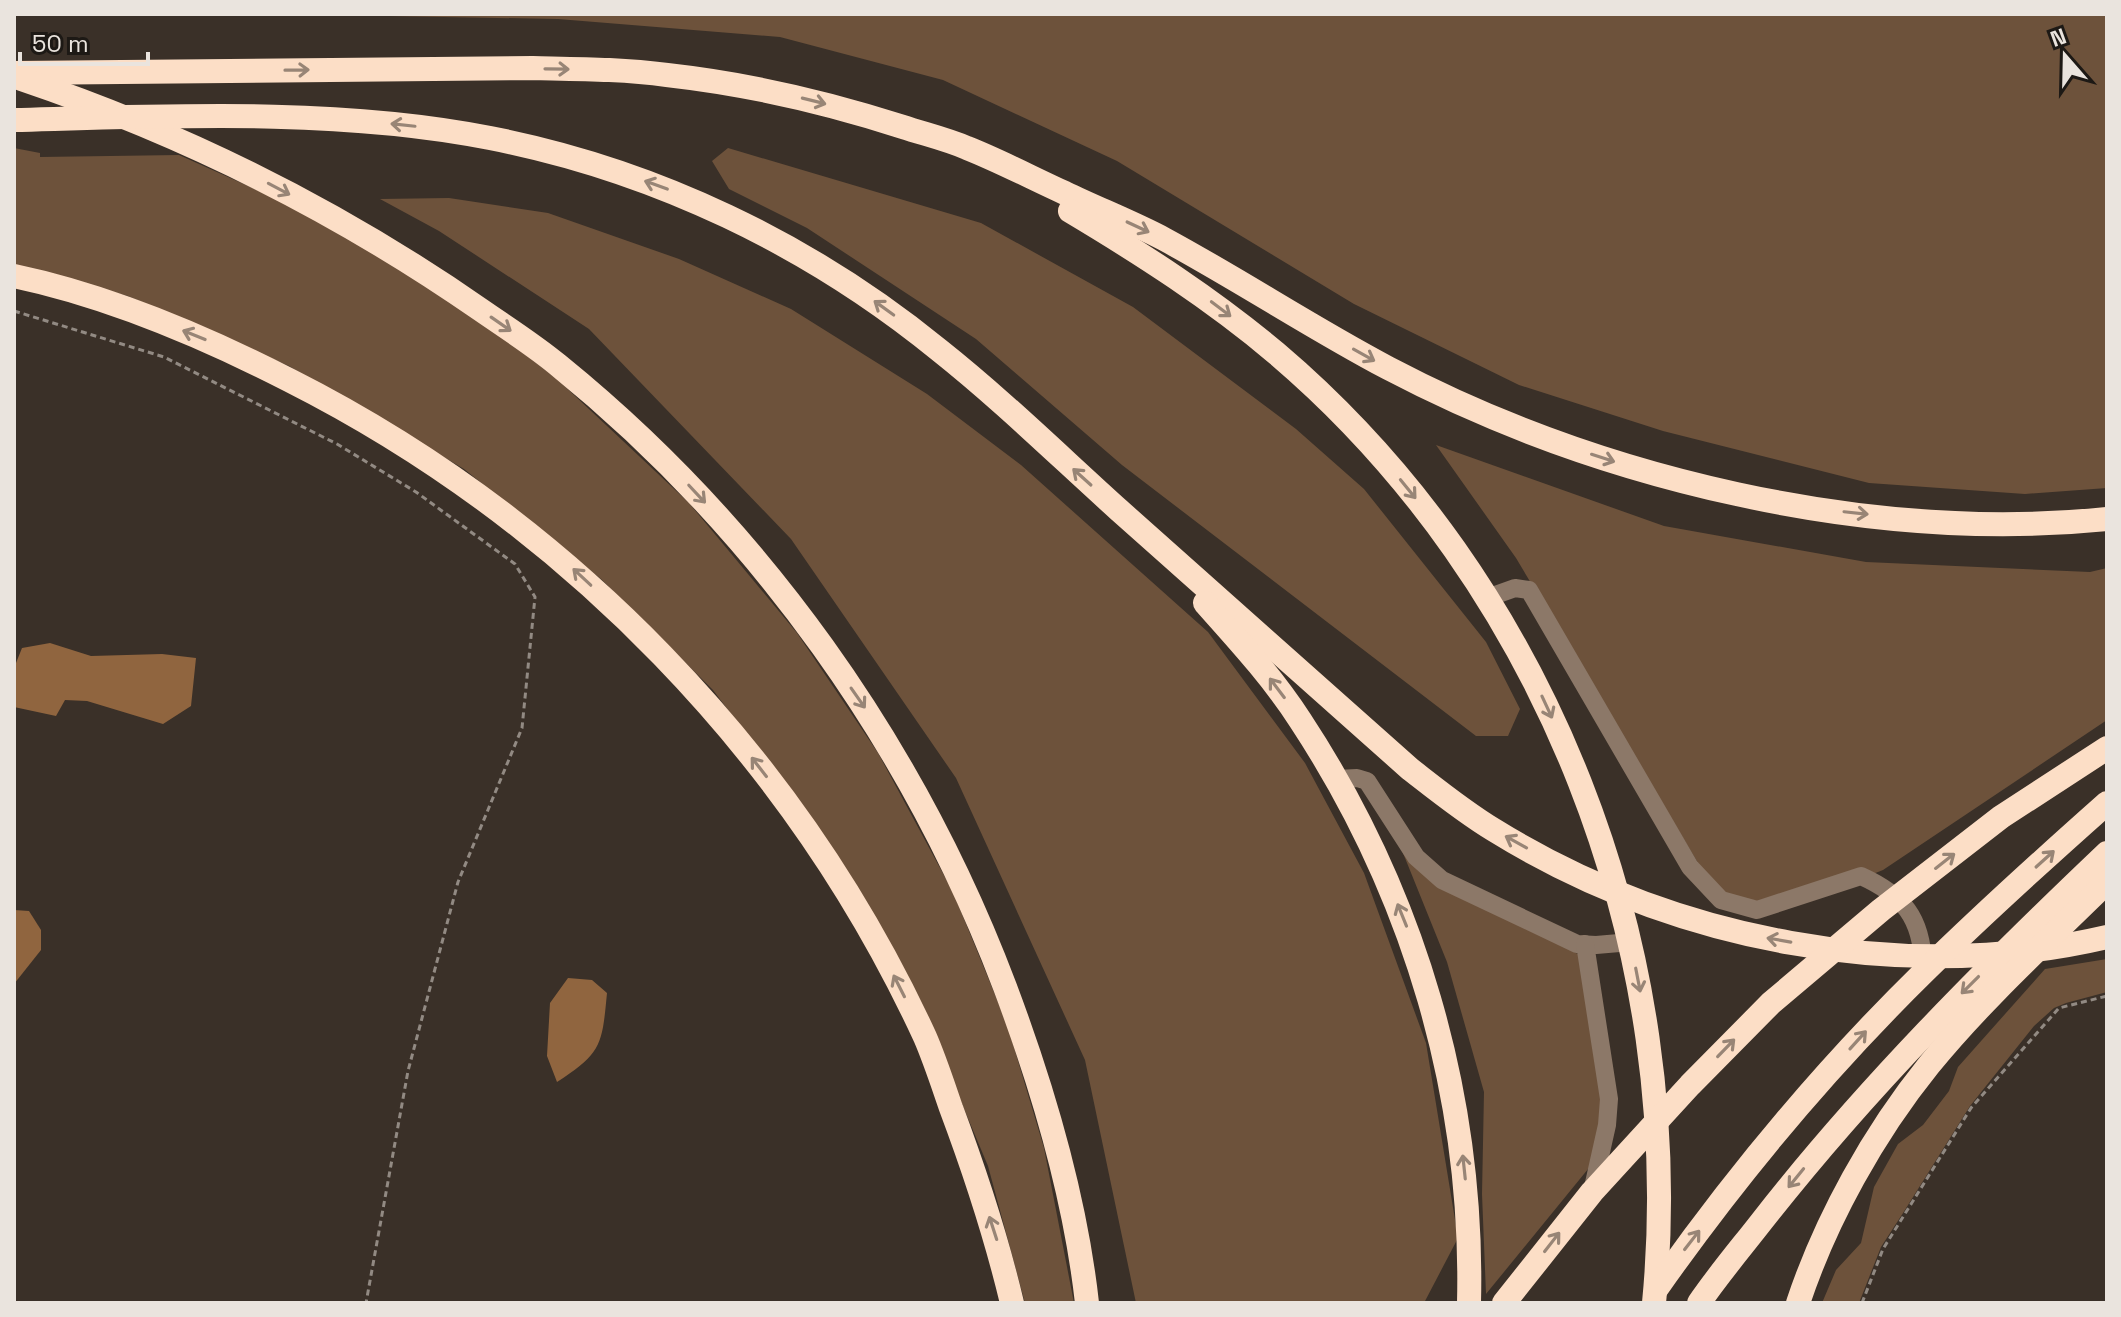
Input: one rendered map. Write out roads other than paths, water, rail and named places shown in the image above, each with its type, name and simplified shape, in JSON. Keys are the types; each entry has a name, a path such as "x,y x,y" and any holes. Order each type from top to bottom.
{"highway":[{"path":"14,75 518,68 612,70 667,75 807,99 966,147 1162,238 1338,341 1461,404 1638,470 1775,501 1869,515 2001,522 2107,519"},
{"path":"14,75 209,154 346,223 420,268 556,364 678,475 744,546 804,621 869,713 911,782 953,862 987,939 1043,1098 1064,1177 1087,1303"},
{"path":"14,120 255,118 371,122 451,131 533,147 665,188 821,265 881,306 940,351 1410,769 1494,830 1585,878 1697,921 1841,950 1910,955 1992,953 2030,951 2107,937"},
{"path":"966,147 1149,258 1207,298 1278,355 1345,418 1394,472 1426,511 1487,598 1544,699 1567,750 1595,821 1631,942 1652,1069 1660,1184 1654,1303"},
{"path":"14,276 120,307 210,342 327,399 383,431 478,495 553,553 660,653 749,754 779,793 854,904 888,964 926,1040 969,1154 998,1244 1012,1303"},
{"path":"1140,529 1262,667 1337,779 1375,851 1428,987 1458,1122 1469,1244 1469,1303"},
{"path":"1504,1303 1592,1192 1690,1085 1771,1003 2001,817 2107,748"},
{"path":"1646,1303 1803,1102 1923,973 2107,803"},
{"path":"1699,1303 1796,1177 1884,1075 1969,985 2107,853"},
{"path":"1798,1303 1860,1163 1905,1097 1955,1035 2107,882"}],"lane":[{"path":"1487,598 1515,588 1529,590 1690,867 1721,900 1757,910 1861,876 1898,898 1918,928 1923,973"},
{"path":"1337,779 1367,781 1416,857 1442,880 1577,944 1631,942"},
{"path":"1585,944 1609,1099 1607,1125 1592,1192"}]}
